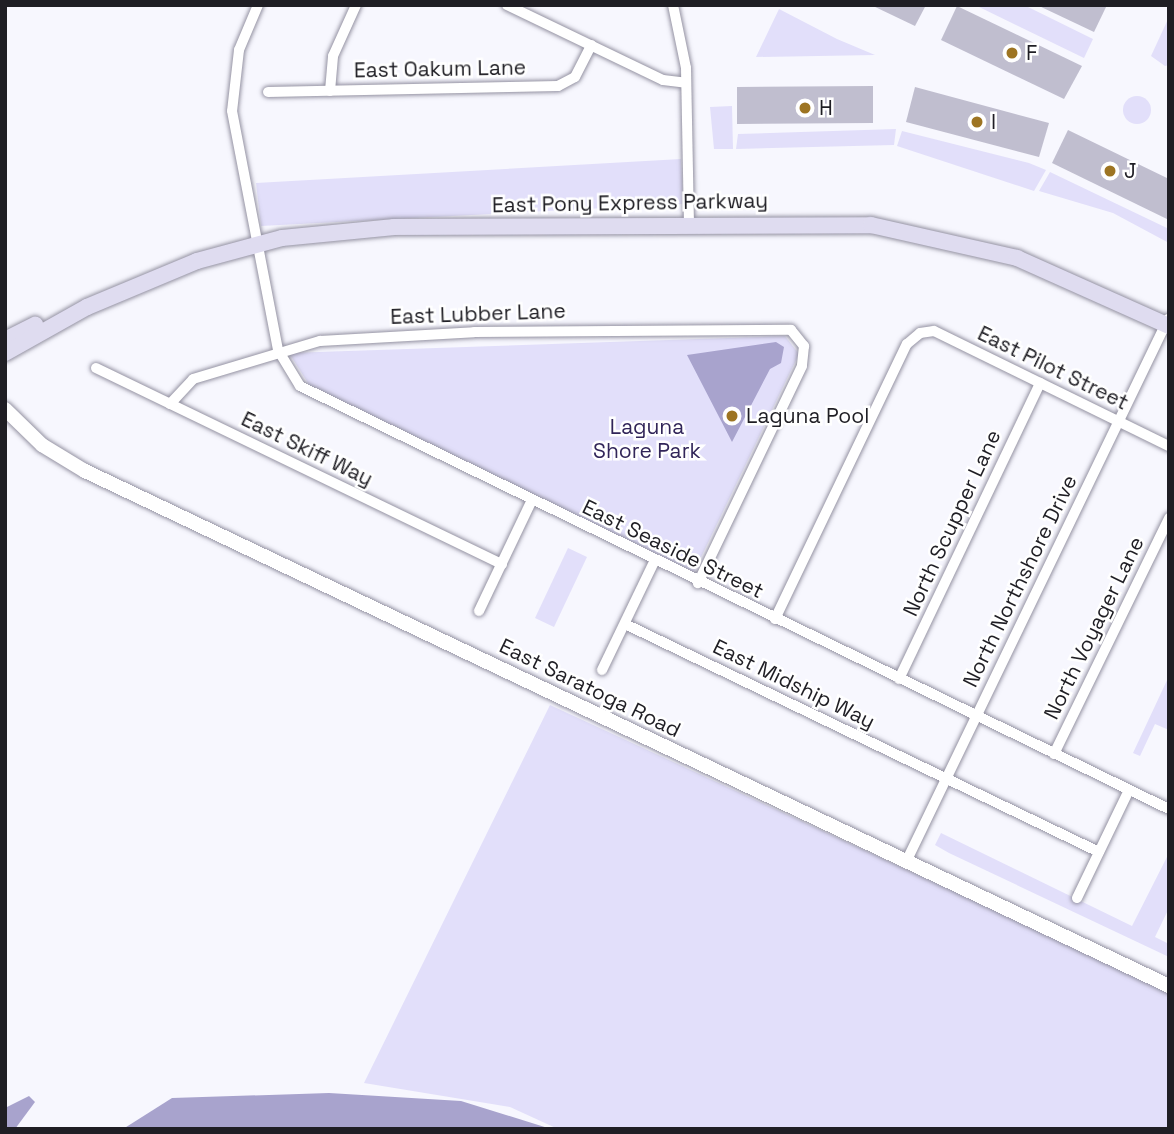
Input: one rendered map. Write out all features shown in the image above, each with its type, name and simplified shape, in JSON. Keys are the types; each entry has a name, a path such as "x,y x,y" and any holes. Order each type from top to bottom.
{"main road":[{"name":"East Pony Express Parkway","path":"5,340 172,269 259,244 367,228 690,223 840,222 932,234 1043,268 1168,323"},
{"name":"East Pony Express Parkway","path":"5,353 87,307"}],"street":[{"name":"East Seaside Street","path":"258,5 239,50 232,97 278,350 291,377 321,401 1169,809"},
{"path":"330,91 332,56 355,5"},
{"path":"508,5 663,80 686,83"},
{"path":"673,5 686,83 690,223"},
{"name":"East Oakum Lane","path":"268,92 563,85 575,77 592,46"},
{"name":"North Northshore Drive","path":"906,862 1168,323"},
{"name":"East Lubber Lane","path":"170,404 187,382 278,350 336,340 474,332 778,328 801,340 802,366 698,583"},
{"name":"East Pilot Street","path":"775,620 907,344 920,333 934,331 1169,446"},
{"name":"East Skiff Way","path":"96,368 502,564"},
{"name":"North Scupper Lane","path":"899,679 1040,383"},
{"name":"East Saratoga Road","path":"5,409 42,445 85,471 1169,986"},
{"path":"479,611 531,502"},
{"name":"North Voyager Lane","path":"1054,754 1169,518"},
{"path":"602,670 654,562"},
{"name":"East Midship Way","path":"625,624 1099,852"},
{"path":"1077,898 1129,790"}],"green space":[{"path":"975,5 1024,5 1093,39 1084,58"},
{"path":"779,9 837,39 875,55 756,57"},
{"path":"1169,17 1169,65 1165,66 1151,56"},
{"path":"1137,96 1147,100 1151,110 1147,120 1137,124 1127,120 1123,110 1127,100"},
{"path":"732,106 733,149 714,149 710,107"},
{"path":"896,129 894,145 736,149 738,134"},
{"path":"902,131 1029,163 1046,170 1034,191 897,146"},
{"path":"681,159 683,204 261,226 256,183"},
{"path":"1050,172 1169,229 1169,243 1113,213 1039,191"},
{"name":"Laguna Shore Park","path":"785,336 799,354 694,572 311,388 289,353"},
{"path":"568,548 587,557 554,627 535,618"},
{"path":"1169,676 1169,730 1155,724 1140,756 1133,753"},
{"path":"550,705 1169,991 1169,1129 558,1129 510,1107 364,1083"},
{"path":"941,833 1132,926 1169,853 1169,908 1155,937 1169,944 1169,957 949,853 935,845"}],"shaded area":[{"name":"Laguna Pool","path":"776,342 784,347 781,363 770,369 732,442 687,355"},
{"path":"329,1093 461,1101 551,1129 123,1129 172,1098"},
{"path":"29,1096 35,1102 15,1129 5,1129 5,1108"}],"building":[{"path":"871,5 926,5 915,26"},
{"path":"1037,5 1107,5 1094,32"},
{"name":"F","path":"957,6 1082,66 1064,99 941,40"},
{"name":"H","path":"873,86 873,123 737,124 737,87"},
{"name":"I","path":"915,87 1049,123 1039,157 906,122"},
{"name":"J","path":"1068,130 1169,179 1169,220 1052,163"}],"place":[{"name":"F","path":"1012,53"},
{"name":"H","path":"805,108"},
{"name":"I","path":"977,122"},
{"name":"J","path":"1110,171"},
{"name":"Laguna Pool","path":"732,416"}]}
